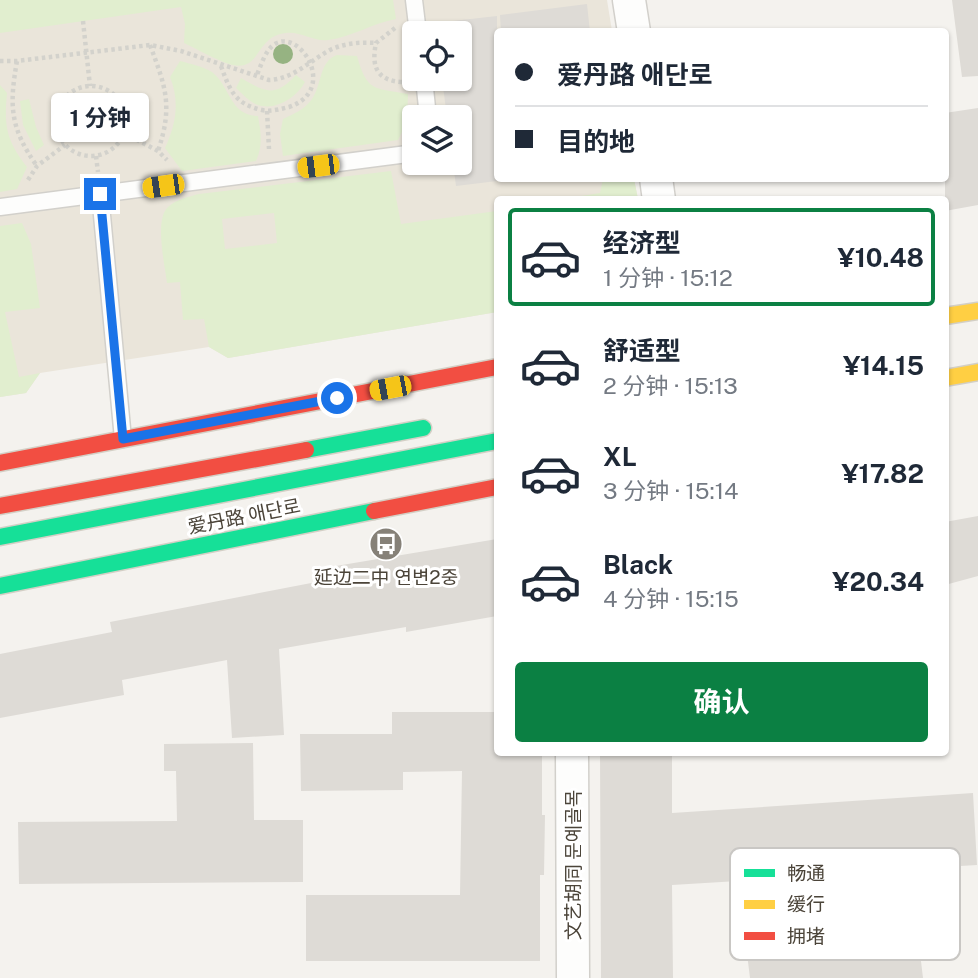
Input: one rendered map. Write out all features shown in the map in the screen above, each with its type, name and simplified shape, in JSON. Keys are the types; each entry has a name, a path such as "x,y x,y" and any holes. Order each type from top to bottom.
{"main road":[{"path":"949,315 978,311"},
{"path":"0,463 494,369"},
{"path":"949,377 978,372"},
{"path":"0,506 443,425"},
{"name":"爱丹路 애단로","path":"0,537 494,442"},
{"name":"爱丹路 애단로","path":"0,586 494,488"}],"street":[{"path":"629,0 633,28"},
{"name":"文艺胡同 문예골목","path":"572,756 573,978"}],"lane":[{"path":"414,0 416,21"},
{"path":"0,207 402,155"},
{"path":"100,194 123,439"}],"path":[{"path":"83,21 90,86"},
{"path":"402,27 386,33 376,43 374,64 387,80 402,80"},
{"path":"221,65 229,87 237,99 247,106 267,111 299,103 309,94 314,72 311,63 297,46 290,42 281,42 268,51 257,77"},
{"path":"0,61 150,45 181,51 257,77 280,80 332,50 351,43 376,43"},
{"path":"150,45 164,83 167,105 167,126 158,151"},
{"path":"17,61 12,90 14,126 37,166"},
{"path":"90,86 111,92 119,101 126,122 124,133 113,148 96,156 84,156 65,145 56,124 61,103 79,88 90,86"},
{"path":"267,111 270,172"},
{"path":"124,133 158,151 184,183"},
{"path":"22,204 30,176 37,166 65,145"}],"shaded area":[{"path":"0,0 607,0 612,28 494,28 494,182 635,182 637,196 494,196 494,313 228,358 209,347 40,373 26,393 0,397"}],"green space":[{"path":"0,0 393,0 396,19 328,40 291,33 276,36 247,64 240,66 223,62 184,43 185,24 181,7 0,33"},
{"path":"337,55 357,56 364,76 374,86 408,94 408,105 402,105 402,132 398,140 283,156 280,134 283,119 309,103 331,58"},
{"path":"180,61 212,72 241,111 258,116 261,139 256,161 182,171 165,148 172,130 176,104 170,77"},
{"path":"296,75 305,82 301,88 285,101 272,106 255,104 236,88 241,78 257,87 276,90"},
{"path":"0,85 7,93 8,132 27,167 17,189 0,192"},
{"path":"29,99 44,145 36,151 23,125 20,101"},
{"path":"90,102 102,107 107,119 102,131 90,136 78,131 73,119 78,107"},
{"path":"391,171 401,224 494,211 494,313 228,358 209,347 204,319 183,320 180,282 167,283 162,222 168,207 199,194","holes":["274,213 277,243 225,249 222,219"]},
{"path":"602,182 635,182 637,196 582,196 600,193"},
{"path":"22,223 31,244 40,308 5,312 19,377 40,373 26,393 0,397 0,226"}],"building":[{"path":"952,0 978,0 978,76 962,77"},
{"path":"587,4 590,28 501,28 500,15"},
{"path":"497,16 497,28 494,28 494,181 456,186 455,175 472,175 472,105 445,105 444,91 472,91 472,21 453,21"},
{"path":"978,108 978,205 949,210 945,182 949,182 949,112"},
{"path":"978,516 978,576 949,584 949,521"},
{"path":"494,540 494,617 406,632 406,627 279,649 284,735 232,738 227,660 122,680 124,695 0,718 0,654 112,632 110,622 332,579 330,567"},
{"path":"392,712 494,712 494,756 542,756 542,815 545,815 544,875 540,875 540,961 306,961 306,895 460,895 462,771 403,772 403,790 301,791 300,734 392,734"},
{"path":"253,743 254,820 303,820 303,882 19,884 18,822 177,821 176,771 164,771 164,744"},
{"path":"600,756 672,756 672,813 973,793 977,865 960,866 960,848 730,848 730,881 672,885 673,978 601,978"},
{"path":"748,960 921,960 923,978 750,978"}],"traffic: fast":[{"path":"306,450 423,428"},
{"path":"0,537 494,442"},
{"path":"0,586 374,511"}],"traffic: slow":[{"path":"949,315 978,311"},
{"path":"949,377 978,372"}],"traffic: jam":[{"path":"0,463 494,368"},
{"path":"0,506 306,450"},
{"path":"374,511 494,488"}],"place":[{"name":"延边二中 연변2중","path":"386,544"}],"route":[{"path":"100,194 123,439 337,398"}]}
